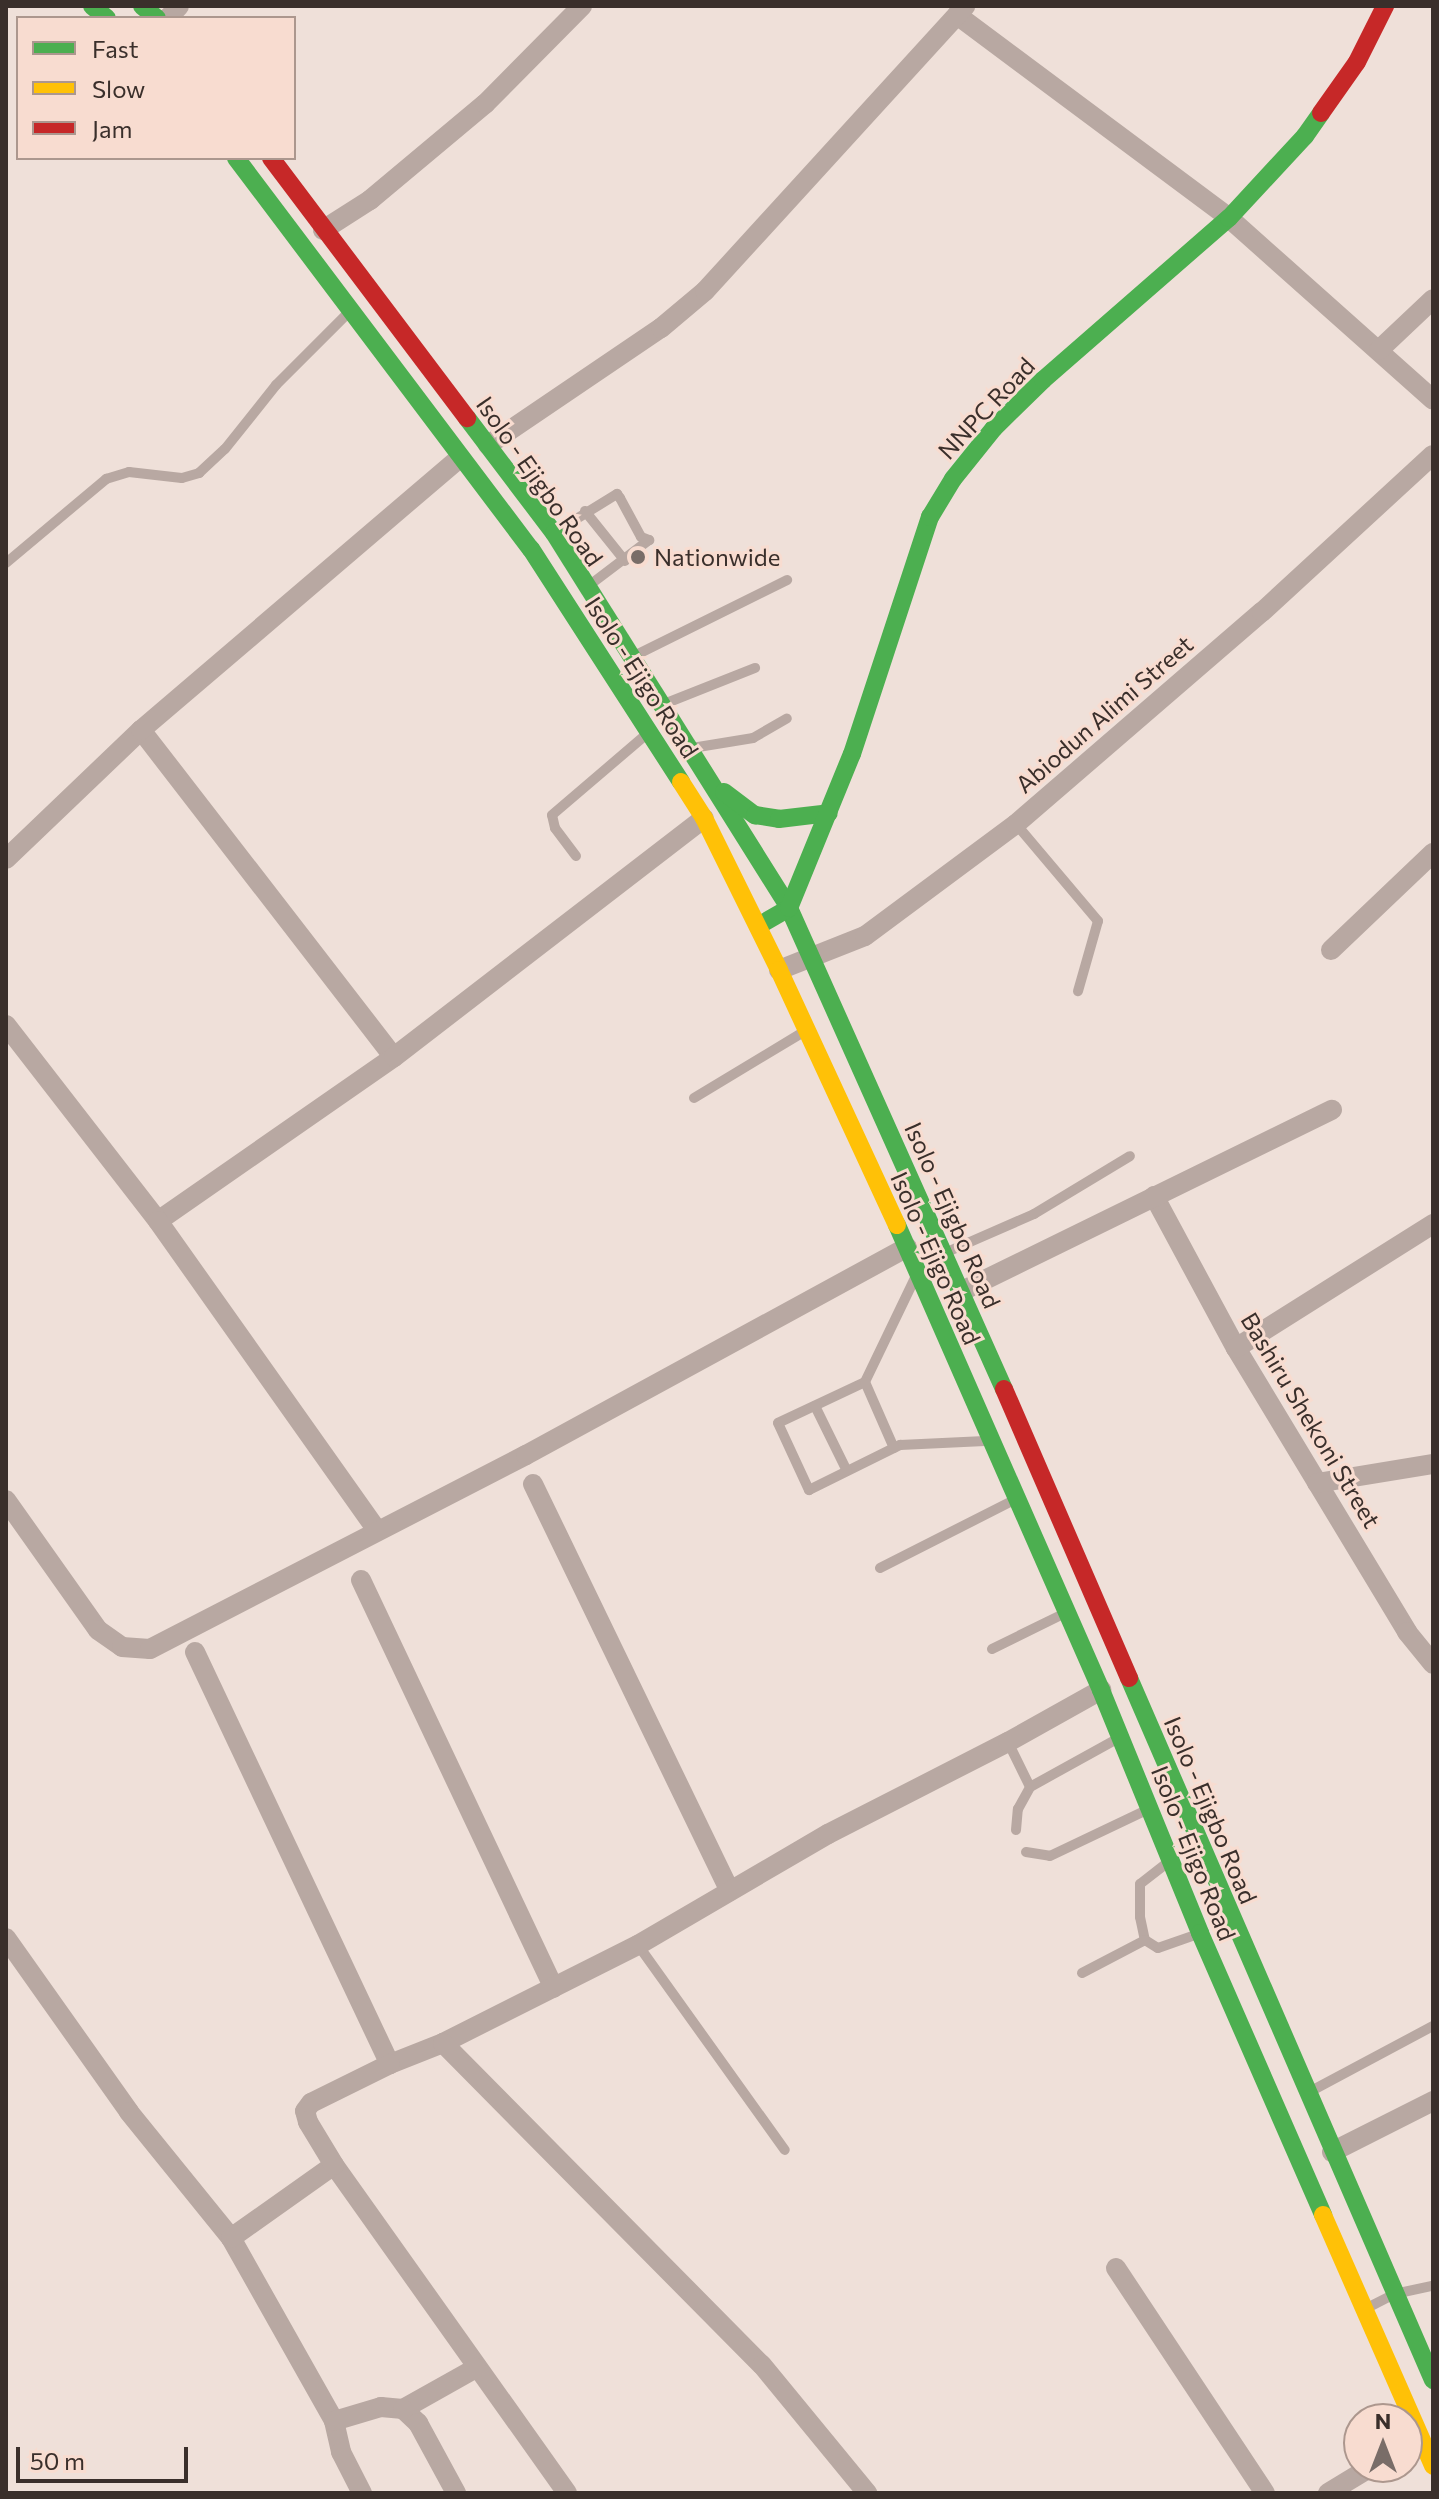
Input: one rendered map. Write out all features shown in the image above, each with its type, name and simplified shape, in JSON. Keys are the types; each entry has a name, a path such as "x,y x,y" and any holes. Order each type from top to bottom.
{"main road":[{"name":"NNPC Road","path":"789,908 829,813 930,517 953,479 994,428 1043,380 1229,218 1305,136 1357,62 1385,6"},
{"name":"Isolo - Ejigo Road","path":"237,160 459,458 531,549 704,818 807,1029 907,1247 1064,1613 1121,1736 1169,1861 1364,2309 1422,2382 1419,2403"},
{"name":"Isolo - Ejigbo Road","path":"272,160 554,533 585,587 789,908 962,1291 1308,2093 1394,2294 1422,2382"},
{"path":"712,784 755,815 779,819 829,813"},
{"path":"758,926 789,908"}],"street":[{"path":"323,230 370,200 485,104 582,6"},
{"path":"488,445 661,328 705,291 961,11 1229,218 1433,400"},
{"path":"1379,350 1433,299"},
{"name":"Abiodun Alimi Street","path":"779,970 812,954 833,950 865,936 1016,824 1262,612 1433,455"},
{"path":"6,859 141,730 459,458"},
{"path":"141,730 394,1057"},
{"path":"158,1221 394,1057 704,818"},
{"path":"1331,950 1433,853"},
{"path":"6,1025 13,1048 158,1221 377,1530"},
{"path":"962,1291 1332,1110"},
{"name":"Bashiru Shekoni Street","path":"1154,1196 1236,1348 1407,1632 1433,1664"},
{"path":"1236,1348 1433,1224"},
{"path":"6,1500 98,1630 122,1647 150,1649 526,1455 907,1247"},
{"path":"1317,1483 1433,1464"},
{"path":"533,1484 730,1891"},
{"path":"361,1580 554,1988"},
{"path":"195,1652 390,2064"},
{"path":"567,2493 334,2165 305,2111 311,2103 390,2064 443,2043 638,1945 871,1810 1008,1742 1101,1690"},
{"path":"6,1938 129,2112 231,2238 334,2421 341,2452 362,2493"},
{"path":"443,2043 762,2365 867,2493"},
{"path":"1332,2152 1433,2101"},
{"path":"231,2238 334,2165"},
{"path":"1116,2268 1265,2493"},
{"path":"334,2421 381,2407 403,2409 476,2368"},
{"path":"403,2409 418,2423 456,2493"}],"lane":[{"path":"6,563 106,479 129,472 182,478 199,473 225,449 276,385 350,312"},
{"path":"531,549 585,511 617,494 641,537 649,540 625,561 585,587"},
{"path":"585,511 625,561"},
{"path":"632,657 787,580"},
{"path":"662,704 755,668"},
{"path":"690,749 753,738 787,718"},
{"path":"576,856 555,828 552,815 650,732"},
{"path":"1016,824 1098,921 1078,991"},
{"path":"694,1098 807,1029"},
{"path":"945,1253 1034,1214 1130,1156"},
{"path":"918,1272 865,1382 778,1423 809,1490 894,1448 990,1441"},
{"path":"865,1382 894,1448"},
{"path":"815,1406 847,1471"},
{"path":"880,1568 1016,1499"},
{"path":"992,1649 1064,1613"},
{"path":"1016,1830 1018,1809 1030,1787 1121,1736"},
{"path":"1008,1742 1030,1787"},
{"path":"1026,1852 1050,1856 1148,1809"},
{"path":"1169,1861 1140,1884 1140,1917 1145,1940 1158,1948 1200,1933"},
{"path":"1082,1973 1145,1940"},
{"path":"638,1945 785,2150"},
{"path":"1308,2093 1433,2026"},
{"path":"1364,2309 1394,2294 1433,2286"}],"traffic: fast":[{"path":"92,6 104,16"},
{"path":"142,6 154,16"},
{"path":"758,926 789,908 852,754 930,517 953,479 994,428 1043,380 1229,218 1305,136 1321,113"},
{"path":"238,160 531,549 681,782"},
{"path":"467,418 554,533 789,908 1004,1389"},
{"path":"724,792 755,815 779,819 829,813"},
{"path":"897,1225 1101,1690 1200,1933 1323,2215"},
{"path":"1129,1678 1433,2380"}],"traffic: slow":[{"path":"681,782 704,818 779,970 897,1225"},
{"path":"1323,2215 1433,2466"}],"traffic: jam":[{"path":"1321,113 1357,62 1385,6"},
{"path":"273,160 467,418"},
{"path":"1004,1389 1129,1678"}],"place":[{"name":"Nationwide","path":"638,557"}]}
